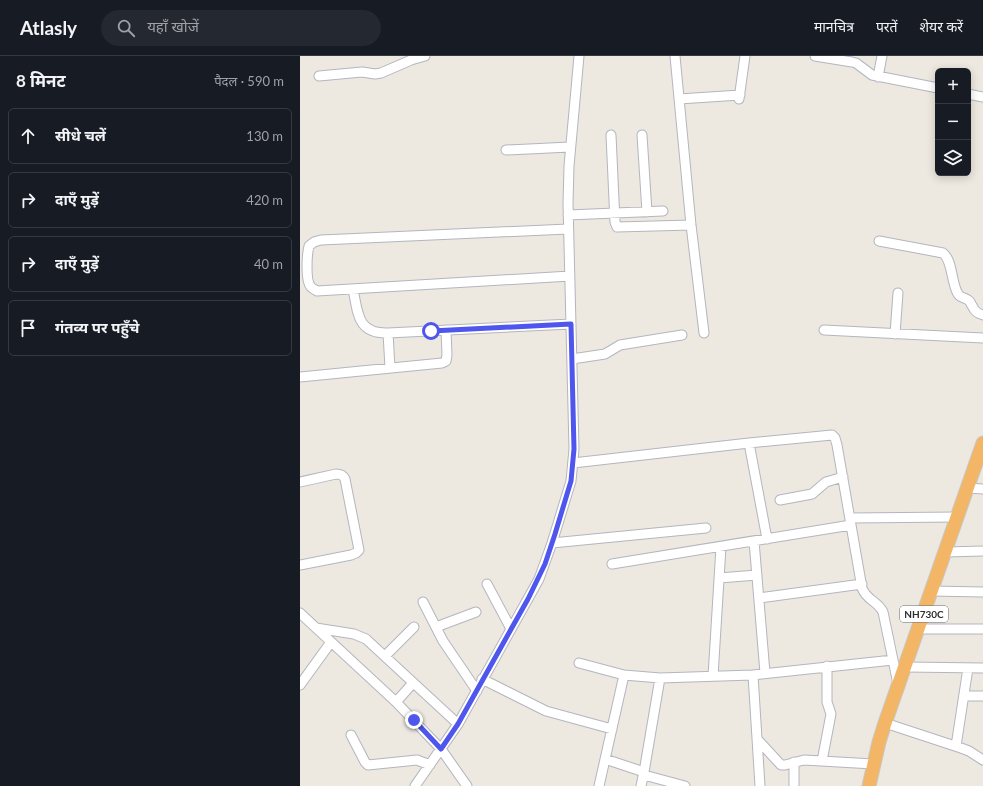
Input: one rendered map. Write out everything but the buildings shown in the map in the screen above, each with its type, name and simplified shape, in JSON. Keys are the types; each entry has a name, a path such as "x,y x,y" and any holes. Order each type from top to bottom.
{"highway":[{"name":"NH730C","path":"868,786 885,723 983,443"}],"street":[{"path":"319,76 362,72 381,74 411,58 426,56"},
{"path":"415,786 458,724 539,579 571,481 574,449 568,229 568,166 578,56"},
{"path":"675,56 691,225 704,333"},
{"path":"679,99 740,97 745,56"},
{"path":"815,56 834,57 856,63 868,73 878,77 935,87"},
{"path":"878,77 882,56"},
{"path":"971,95 983,97"},
{"path":"611,135 615,225 617,227 691,225"},
{"path":"642,135 647,212"},
{"path":"506,150 570,147"},
{"path":"568,215 662,211"},
{"path":"568,229 321,240 314,242 309,246 307,252 308,283 311,288 317,291 570,276"},
{"path":"879,241 943,253 947,258 959,296 968,300 975,311 983,314"},
{"path":"353,289 358,315 362,324 373,333 571,324"},
{"path":"896,334 898,293"},
{"path":"300,377 442,363 446,361 447,355 446,330"},
{"path":"824,330 983,338"},
{"path":"388,333 390,368"},
{"path":"572,359 608,353 620,345 682,335"},
{"path":"573,463 832,435 835,438 837,445 862,584 866,596 880,605 883,612 898,685"},
{"path":"749,443 767,539"},
{"path":"300,482 336,474 341,474 344,476 359,550 356,553 300,565"},
{"path":"780,500 812,494 826,482 843,477"},
{"path":"968,488 983,489"},
{"path":"612,564 767,539 850,522 957,517"},
{"path":"552,543 706,528"},
{"path":"754,541 765,673"},
{"path":"713,676 721,547"},
{"path":"946,552 983,551"},
{"path":"719,578 757,575"},
{"path":"487,584 511,629"},
{"path":"759,598 862,584"},
{"path":"931,591 983,592"},
{"path":"423,602 443,641 477,691"},
{"path":"436,627 476,612"},
{"path":"300,613 396,702 441,749 466,785"},
{"path":"385,656 414,627"},
{"path":"316,628 360,636 385,656 458,724"},
{"path":"918,629 983,629"},
{"path":"300,685 331,642"},
{"path":"579,663 624,675 660,678 753,674 893,660"},
{"path":"822,761 831,714 827,702 827,666"},
{"path":"905,667 983,668"},
{"path":"956,746 968,668"},
{"path":"753,674 760,786"},
{"path":"599,786 624,675"},
{"path":"641,786 660,678"},
{"path":"482,679 546,711 612,729"},
{"path":"396,702 413,682"},
{"path":"964,696 983,696"},
{"path":"885,723 956,746 969,751 983,760"},
{"path":"351,735 368,765 417,760 430,765"},
{"path":"757,739 781,764 785,765 804,760 873,764"},
{"path":"605,759 685,786"},
{"path":"794,762 794,786"}],"route":[{"path":"414,720 441,749 458,724 539,579 555,534 571,481 574,449 571,324 431,331"}]}
